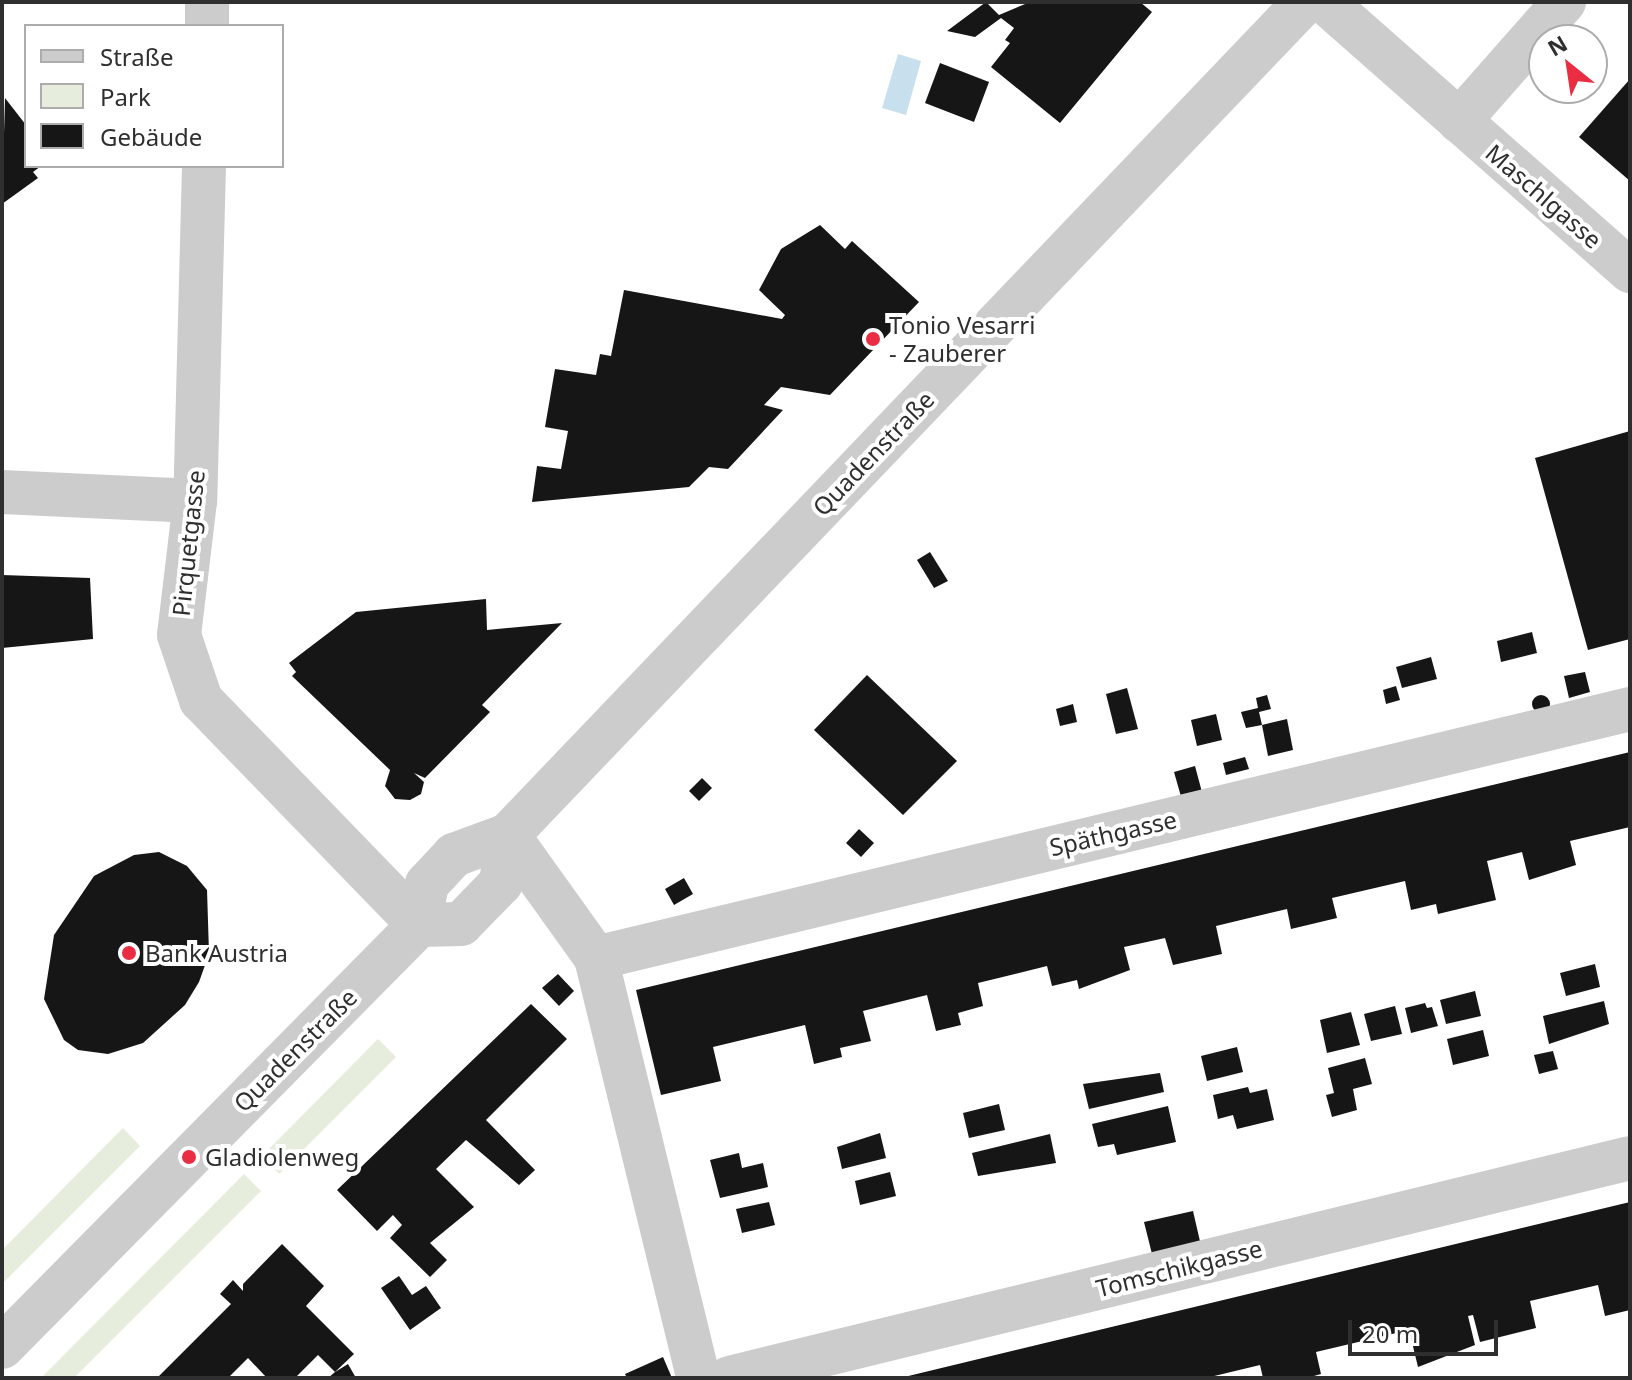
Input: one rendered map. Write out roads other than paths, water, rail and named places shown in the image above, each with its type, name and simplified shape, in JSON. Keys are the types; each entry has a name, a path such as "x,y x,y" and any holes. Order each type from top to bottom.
{"street":[{"path":"207,2 207,24"},
{"name":"Quadenstraße","path":"508,835 1305,2"},
{"name":"Maschlgasse","path":"1325,2 1630,271"},
{"path":"1459,121 1564,2"},
{"name":"Pirquetgasse","path":"204,168 195,501 179,635 201,700 419,925"},
{"path":"2,492 195,501"},
{"name":"Späthgasse","path":"596,958 1630,709"},
{"path":"419,925 461,924 501,883 508,835"},
{"path":"508,835 596,958 698,1378"},
{"name":"Quadenstraße","path":"2,1347 419,925"},
{"name":"Tomschikgasse","path":"729,1378 1630,1158"}],"water":[{"path":"898,54 921,61 906,115 882,108"}],"place":[{"name":"Tonio Vesarri - Zauberer","path":"873,339"},
{"name":"Bank Austria","path":"129,953"},
{"name":"Gladiolenweg","path":"189,1157"}]}
